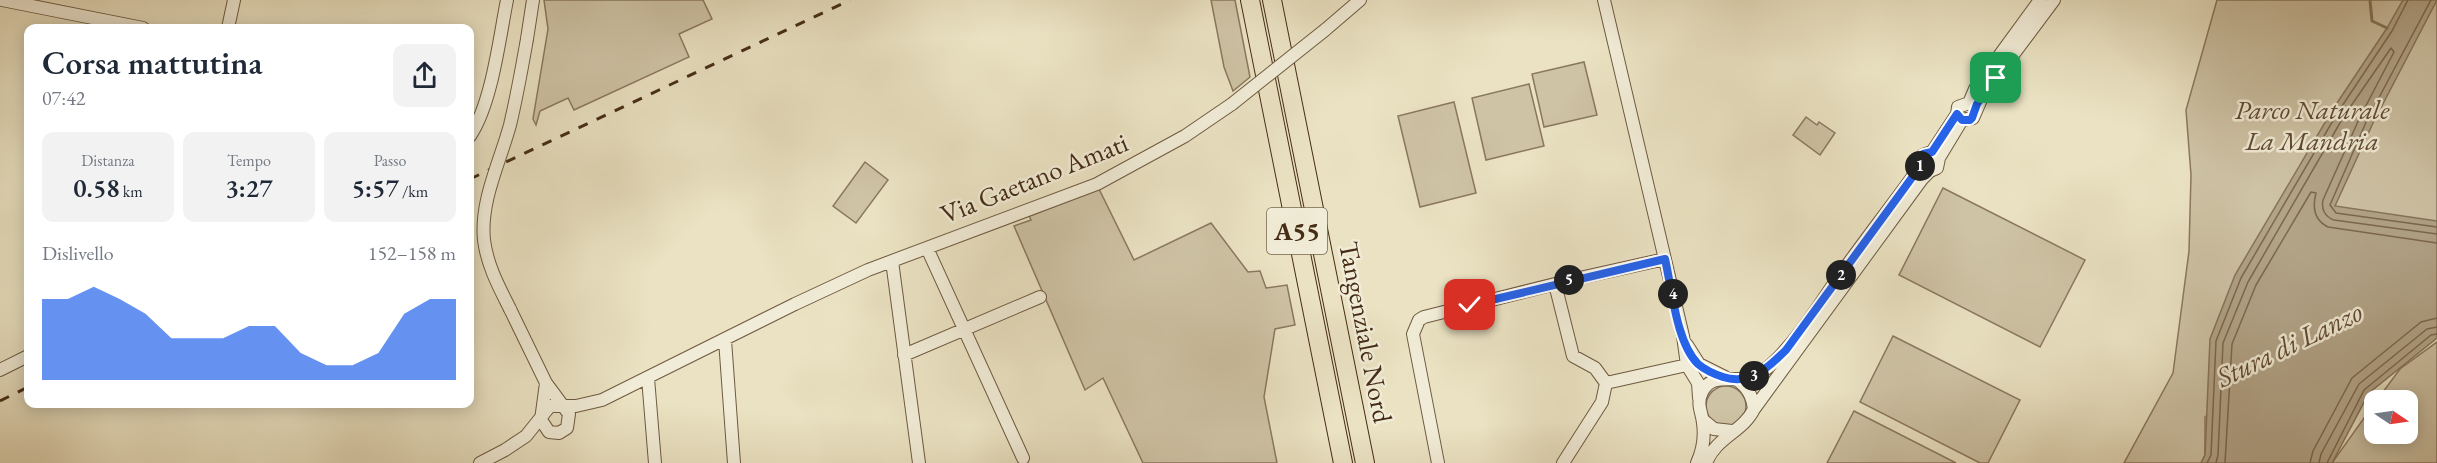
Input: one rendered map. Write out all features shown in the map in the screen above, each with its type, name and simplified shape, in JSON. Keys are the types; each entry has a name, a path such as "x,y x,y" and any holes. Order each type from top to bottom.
{"highway":[{"name":"Tangenziale Nord","path":"1250,0 1343,463"},
{"name":"Tangenziale Nord","path":"1272,0 1365,463"}],"street":[{"path":"2,0 123,24"},
{"path":"229,24 234,0"},
{"path":"474,128 480,116 507,0"},
{"path":"503,20 513,0"},
{"name":"Via Gaetano Amati","path":"569,423 602,400 795,304 892,261 1102,181 1185,136 1232,104 1360,0"},
{"path":"1604,0 1683,336 1687,365 1698,383 1699,410 1703,420 1702,450 1697,463"},
{"path":"1706,463 1716,445 1749,420 1754,409 1925,167 1923,154 1935,155 1959,117 1970,120 1974,114 1972,107 1975,89 2040,0"},
{"path":"1972,107 2054,0"},
{"path":"526,436 548,431 559,433 567,428 569,414 546,383 488,260 484,238 484,219 488,197 510,123 534,3"},
{"path":"1699,399 1708,384 1764,371 1786,350 1925,167"},
{"name":"Via Gaetano Amati","path":"927,248 1023,458"},
{"path":"1438,463 1413,334 1419,320 1555,284 1665,259"},
{"path":"892,261 919,463"},
{"path":"1555,284 1573,356 1594,368 1606,383"},
{"path":"904,355 1040,297"},
{"path":"1683,336 1699,364 1747,387 1754,409"},
{"path":"725,340 734,463"},
{"path":"0,370 24,358"},
{"path":"1606,383 1687,365"},
{"path":"648,378 655,463"},
{"path":"546,383 542,425 548,431"},
{"path":"1563,463 1602,402 1606,383"},
{"name":"Via Gaetano Amati","path":"563,407 602,400"},
{"path":"480,463 504,457 526,436 550,405 563,407"},
{"path":"1703,420 1714,429 1732,431"}],"green space":[{"path":"544,0 703,0 712,19 679,34 689,57 574,110 568,98 540,111 536,125 533,119 548,29"},
{"path":"1211,0 1235,0 1250,77 1233,91 1224,67"},
{"name":"Parco Naturale La Mandria","path":"2217,0 2437,0 2437,244 2205,417 2205,455 2201,463 2124,463 2173,373 2189,251 2191,175 2186,110"},
{"path":"1584,62 1597,115 1544,127 1532,74"},
{"path":"1529,84 1544,146 1486,160 1472,98"},
{"path":"1454,102 1476,193 1420,207 1398,116"},
{"path":"1806,117 1817,125 1819,122 1835,133 1820,155 1793,135"},
{"path":"865,162 888,180 856,223 833,206"},
{"path":"1943,188 2085,260 2040,347 1899,275"},
{"path":"1099,189 1134,260 1211,223 1248,272 1260,271 1266,288 1287,285 1295,325 1275,329 1264,397 1277,463 1143,463 1103,378 1085,390 1014,226 1031,220 1029,216"},
{"path":"1893,336 2020,400 1988,463 1980,463 1860,402"},
{"path":"2437,342 2437,463 2332,463 2364,418 2364,444 2418,444 2418,390 2384,390 2400,369"},
{"path":"1726,386 1734,387 1740,392 1745,398 1745,414 1740,420 1734,425 1726,426 1718,425 1712,420 1707,414 1706,406 1707,398 1712,392 1718,387"},
{"path":"1854,411 1956,463 1827,463"}],"water":[{"name":"Stura di Lanzo","path":"2403,0 2437,0 2373,123 2335,206 2437,221 2437,338 2373,390 2364,390 2364,402 2332,463 2201,463 2205,455 2210,339 2235,275 2333,109"}],"waterway":[{"path":"2370,0 2372,21 2387,28"}],"railway":[{"path":"474,177 850,0"},
{"path":"0,401 24,389"}],"route":[{"path":"1470,305 1665,259 1683,336 1693,357 1708,371 1725,378 1754,376 1764,371 1786,350 1919,168 1923,154 1932,152 1957,114 1962,120 1972,118 1977,104 1996,78"}]}
